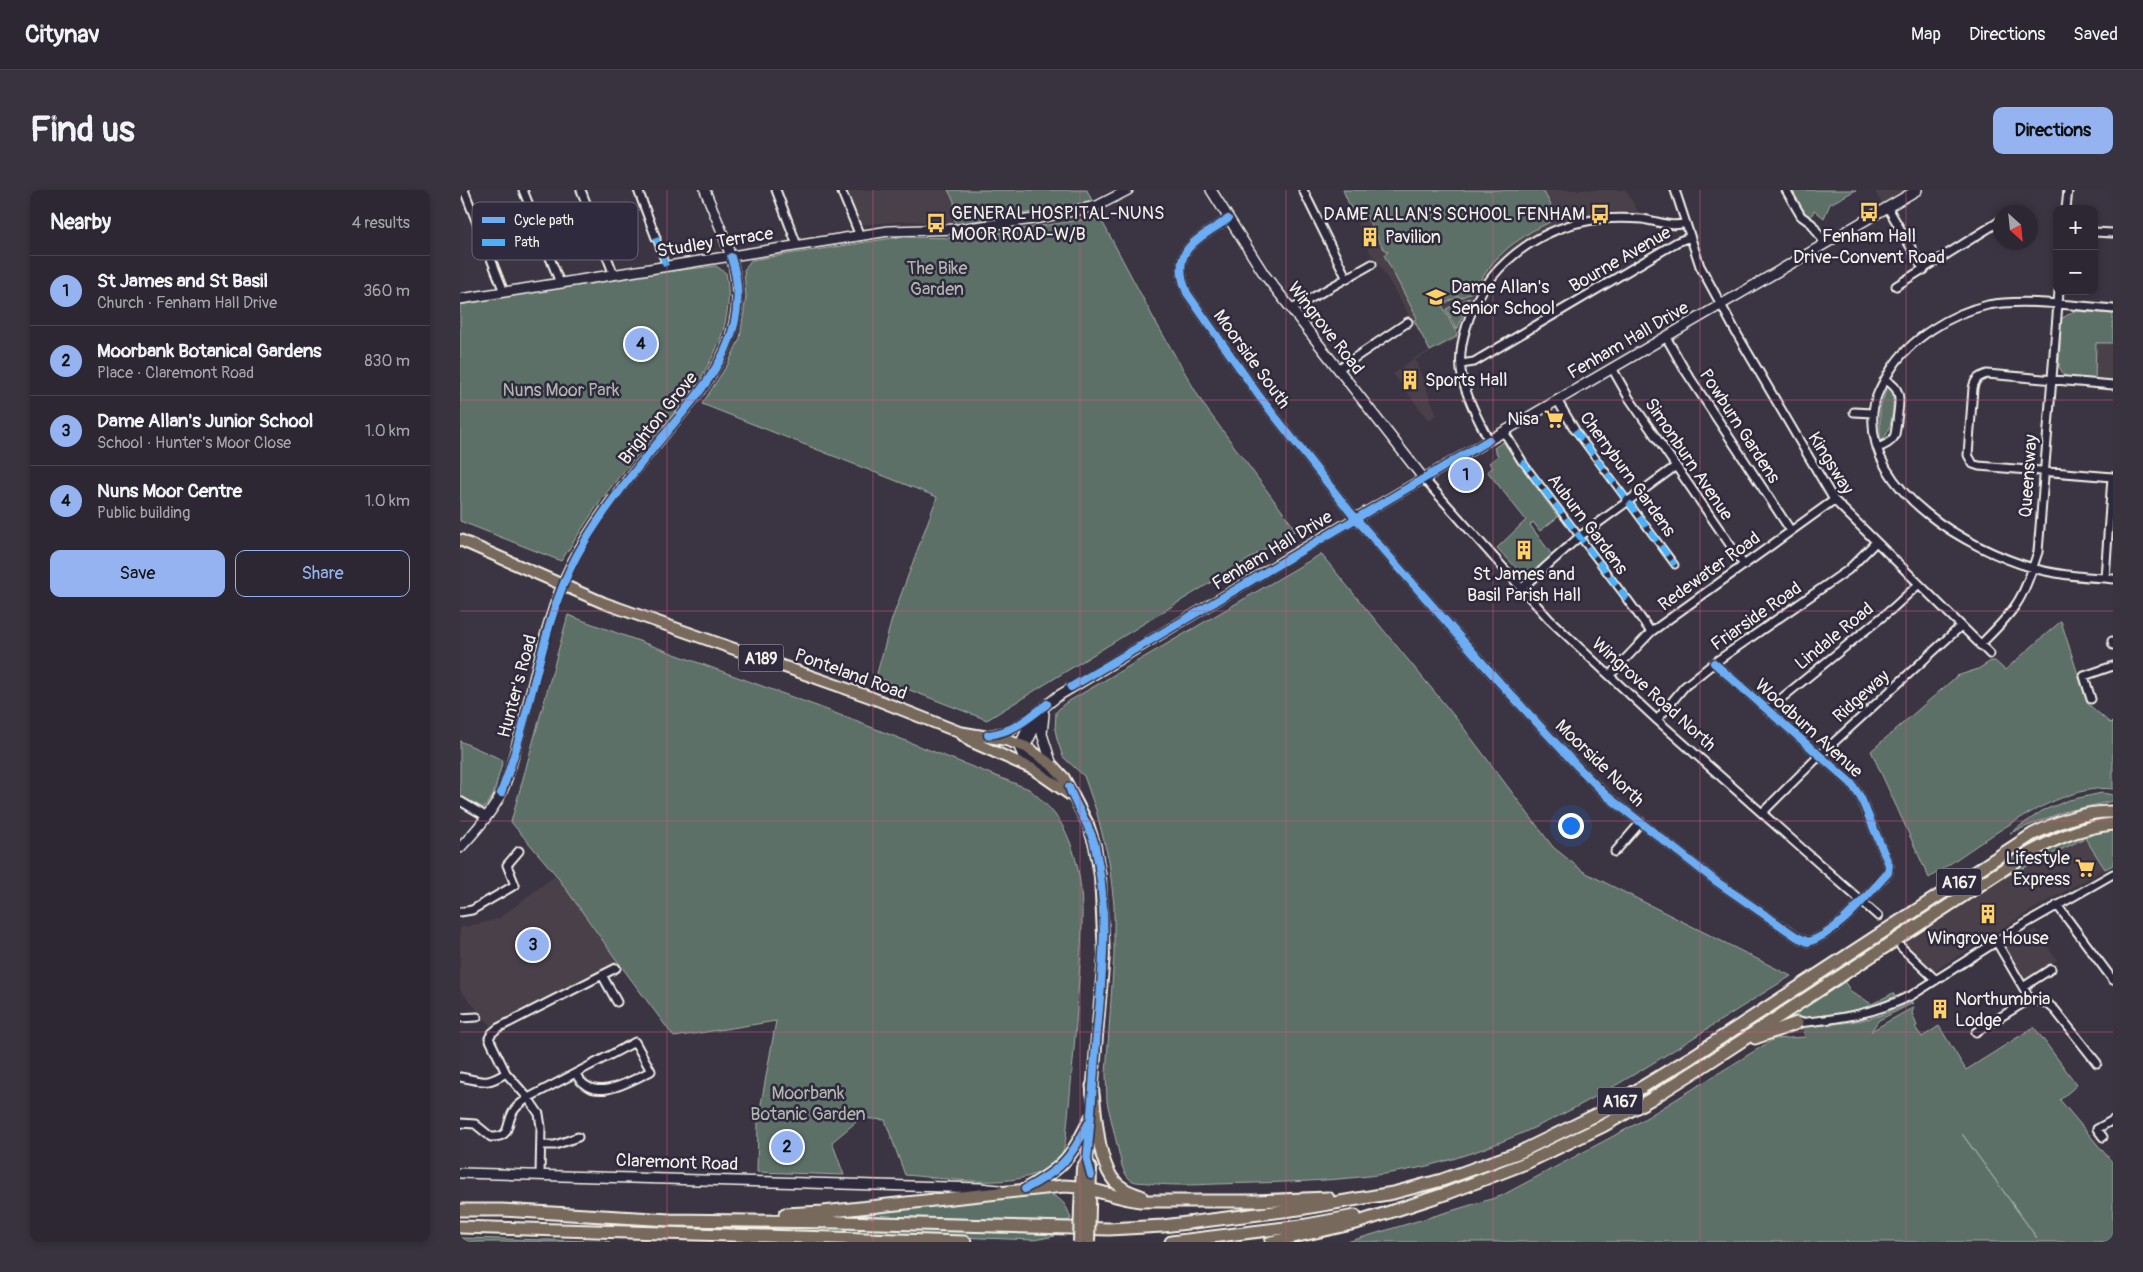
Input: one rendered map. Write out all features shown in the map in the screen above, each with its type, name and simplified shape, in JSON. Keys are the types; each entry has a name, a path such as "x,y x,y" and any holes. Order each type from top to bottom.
{"highway":[{"name":"A167","path":"460,1210 502,1210 670,1220 1109,1229 1163,1226 1290,1210 1393,1193 1442,1180 1520,1152 1598,1114 1690,1058 2026,838 2069,819 2099,811 2113,810"},
{"name":"A167","path":"1171,1242 1301,1226 1399,1208 1448,1193 1526,1163 1603,1126 1651,1099 2021,858 2049,842 2073,833 2113,824"},
{"path":"1737,1044 1797,1023"},
{"path":"1092,1086 1100,1142 1107,1168 1112,1178 1130,1192 1162,1201"},
{"path":"1025,1188 1054,1171 1067,1160 1077,1146 1091,1117"},
{"path":"670,1220 824,1212 1025,1188 1064,1186 1086,1188 1125,1199 1162,1201 1323,1199 1393,1193"},
{"path":"1271,1242 1356,1223 1399,1208"},
{"path":"460,1227 966,1242"},
{"path":"676,1232 766,1242"}],"main road":[{"name":"A189","path":"460,540 563,586"},
{"name":"Ponteland Road","path":"563,586 609,605 870,697 959,732 988,735 1022,749 1052,765 1064,778 1070,794"},
{"name":"Ponteland Road","path":"959,732 970,741 1010,757 1033,769 1070,794"},
{"name":"A189","path":"1070,794 1083,814 1092,837 1100,876 1104,955 1092,1086 1088,1160 1091,1169 1086,1188 1085,1208 1079,1242"},
{"name":"A189","path":"1085,1208 1089,1242"}],"street":[{"path":"464,190 472,210"},
{"path":"523,190 528,202"},
{"path":"581,190 586,202"},
{"path":"638,190 666,266"},
{"name":"Brighton Grove","path":"563,586 583,544 604,511 704,386 725,351 732,334 739,301 738,282 731,257 705,190"},
{"path":"776,190 798,245"},
{"path":"841,190 860,236"},
{"name":"Wingrove Road","path":"1211,190 1264,274 1424,479"},
{"path":"1303,190 1347,278"},
{"name":"Kingsway","path":"1675,190 1700,266 1834,500 1990,654"},
{"path":"1786,190 1801,216 1812,224 1825,244"},
{"name":"Fenham Hall Drive","path":"1022,749 1033,716 1108,665 1917,190"},
{"path":"2066,205 2068,190"},
{"name":"Studley Terrace","path":"460,299 860,236 919,229 961,230 1076,212 1097,206 1126,191"},
{"path":"1888,208 1924,270"},
{"name":"Moorside South","path":"1228,219 1189,246 1182,260 1180,276 1187,293 1259,396 1356,518"},
{"path":"1490,440 1478,418 1465,385 1461,364 1463,338 1469,316 1490,278 1511,257 1533,241 1567,226 1599,219 1643,219 1676,226 1686,223"},
{"path":"1896,286 1993,226"},
{"path":"2098,232 2113,233"},
{"name":"Bourne Avenue","path":"1461,364 1474,362 1677,242 1690,237"},
{"path":"491,260 504,292"},
{"path":"551,260 560,284"},
{"path":"608,260 614,275"},
{"path":"1292,310 1372,264"},
{"name":"Queensway","path":"1980,645 1999,626 2018,602 2038,552 2059,295"},
{"path":"2113,309 2008,302 1987,306 1965,314 1941,325 1919,339 1897,359 1875,400 1873,413 1877,448 1888,471 1913,501 1930,516 1987,550 2032,568 2050,573 2113,579"},
{"path":"1338,370 1408,322"},
{"name":"Powburn Gardens","path":"1666,336 1683,367 1791,531"},
{"name":"Simonburn Avenue","path":"1612,368 1630,398 1744,565"},
{"path":"2105,578 2113,477 1979,466 1973,464 1968,455 1973,388 1974,381 1978,377 1986,374 2113,385"},
{"path":"1877,448 1885,446 1894,436 1899,402 1898,392 1894,384 1885,380"},
{"name":"Cherryburn Gardens","path":"1557,400 1575,430 1675,565"},
{"path":"1854,412 1873,413"},
{"name":"Auburn Gardens","path":"1504,432 1522,462 1651,632"},
{"path":"1522,588 1579,537 1676,466"},
{"name":"Wingrove Road North","path":"1424,479 1549,619 1657,720 1763,812 1878,916"},
{"name":"Redewater Road","path":"1610,675 1651,632 1834,500"},
{"name":"Moorside North","path":"1356,518 1500,683 1608,796 1717,882 1796,937 1808,942 1818,939 1852,912 1862,900"},
{"name":"Friarside Road","path":"1657,720 1684,687 1714,663 1848,570 1876,542"},
{"name":"Lindale Road","path":"1767,710 1893,608 1919,584"},
{"name":"Hunter's Road","path":"460,848 487,816 501,794 551,620 563,586"},
{"name":"Ridgeway","path":"1763,812 1820,755 1961,626"},
{"name":"Woodburn Avenue","path":"1714,663 1851,783 1861,798 1890,865 1888,873 1862,900"},
{"path":"2091,699 2084,676 2113,666"},
{"path":"1046,707 1042,734 1052,765"},
{"name":"Fenham Hall Drive","path":"1022,749 1046,707"},
{"path":"988,735 1009,731 1033,716"},
{"path":"1010,757 1022,749 1054,776 1070,794"},
{"path":"460,801 487,816"},
{"path":"1615,852 1641,822"},
{"path":"460,912 472,910 515,885 507,865 519,851"},
{"path":"1797,1023 1839,1020 1879,1010 1912,995 1996,941 2113,874"},
{"path":"2057,905 2113,980"},
{"path":"1996,941 2030,999 2048,1004 2055,1010 2097,1063"},
{"path":"1902,947 1936,980"},
{"path":"540,1174 541,1120 535,1107 506,1073 489,1038 492,1033 616,968"},
{"path":"2023,986 2051,969"},
{"path":"602,975 617,1002"},
{"path":"1976,1032 2030,999"},
{"path":"460,1018 477,1017"},
{"path":"460,1123 475,1124 491,1137 501,1136 508,1130 514,1110 528,1098 635,1042 650,1070 619,1088 588,1088 576,1074"},
{"path":"460,1077 490,1082 506,1073"},
{"path":"2103,1137 2097,1129 2113,1120"},
{"path":"541,1146 555,1145 578,1137"},
{"name":"Claremont Road","path":"460,1173 980,1188 1006,1191"}],"shaded area":[{"path":"846,190 948,190 954,201 955,224 907,221 860,225"},
{"name":"Dame Allan's Senior School","path":"1343,190 1626,190 1640,215 1614,212 1576,218 1537,234 1504,257 1479,289 1470,305 1459,338 1415,360 1437,415 1428,420 1393,374 1414,358 1430,351 1374,256 1372,257"},
{"path":"1874,190 1906,190 1882,204"},
{"path":"2096,342 2113,343 2113,381 2095,380"},
{"path":"2085,838 2105,869 2030,911 1933,972 1903,943 2007,876"},
{"path":"556,875 618,962 491,1026 460,990 460,928 498,919"},
{"path":"2035,929 2057,960 2025,981 2005,948"}],"green space":[{"path":"948,190 1087,190 1093,203 955,224 954,201"},
{"name":"Dame Allan's Senior School","path":"1343,190 1543,190 1556,215 1552,221 1532,231 1510,246 1494,261 1472,292 1442,305 1457,334 1456,337 1430,351 1414,320 1417,318 1384,255 1388,252 1383,248 1364,212 1354,216"},
{"path":"1791,190 1856,190 1830,204 1824,218 1814,210 1810,220"},
{"name":"The Bike Garden","path":"1092,218 1103,223 1154,319 1203,404 1296,530 987,720 876,677 892,619 937,497 702,404 728,364 740,338 746,297 744,270 751,260 899,237 965,238"},
{"name":"Nuns Moor Park","path":"716,266 726,273 728,304 722,333 711,360 675,412 608,491 561,561 460,521 460,305 612,278"},
{"path":"1470,297 1457,330 1446,309"},
{"path":"2074,311 2113,314 2113,343 2096,343 2095,380 2066,378 2059,367 2061,319"},
{"path":"1887,387 1892,389 1892,417 1888,432 1880,441 1880,408"},
{"path":"1503,442 1558,517 1540,531 1533,522 1530,525 1552,555 1526,578 1497,548 1526,520 1487,471 1493,468 1489,463 1498,456 1494,448"},
{"path":"1321,554 1460,723 1553,847 1584,872 1791,976 1616,1085 1524,1132 1476,1151 1427,1166 1348,1178 1295,1182 1190,1185 1135,1182 1127,1177 1122,1166 1107,1102 1106,1074 1114,955 1114,905 1109,861 1096,810 1084,776 1063,757 1055,729 1056,712 1064,704"},
{"name":"Moorbank Botanic Garden","path":"568,615 822,708 1029,789 1053,812 1066,833 1075,858 1081,892 1082,927 1066,1138 1060,1156 1047,1168 1030,1176 1010,1180 965,1181 905,1175 885,1120 861,1118 832,1142 844,1175 757,1172 758,1121 776,1021 674,1037 556,875 511,822"},
{"path":"2061,621 2087,703 2110,723 2113,722 2113,789 2091,790 2068,796 2043,806 1993,835 1929,878 1871,751 1957,676 1978,669 1991,661 1995,661 2005,670"},
{"path":"460,741 503,760 493,796 484,808 460,796"},
{"path":"2102,793 2113,795 2113,801 2063,812 2010,833 2042,811 2069,800"},
{"path":"2113,829 2113,865 2105,869 2085,838 2101,831"},
{"path":"2082,837 2083,839 2007,876 1844,981 1852,993 1872,1004 1893,993 1895,996 1855,1010 1786,1020 1785,1018 2024,861 2062,841"},
{"path":"1910,1002 1913,1003 1879,1020 1871,1031 1914,1007 1912,1013 1917,1026 1915,1027 1922,1037 1939,1026 1966,1070 2034,1027 2077,1085 2060,1100 2113,1163 2113,1242 1347,1242 1501,1196 1636,1124 1774,1039 1805,1037 1803,1028 1806,1026 1860,1020 1898,1008"},
{"path":"1047,1193 1063,1202 1071,1219 1067,1221 834,1215"},
{"path":"812,1225 1036,1231 1055,1236 1034,1240 718,1228 719,1226"},
{"path":"460,1238 594,1241 610,1242 460,1242"}],"marked path":[{"path":"656,238 666,266"},
{"path":"1575,430 1675,565"},
{"path":"1522,461 1627,599"}],"cycle path":[{"path":"1228,219 1196,240 1184,256 1181,266 1182,278 1187,293 1259,396 1351,513 1500,683 1607,796 1717,882 1797,937 1808,942 1830,931 1851,913 1888,873 1889,865 1861,798 1851,783 1714,663"},
{"path":"501,793 522,729 552,617 576,557 618,493 707,382 731,336 737,312 737,285 731,257"},
{"path":"1071,687 1489,440"},
{"path":"988,735 1013,728 1027,720 1047,704"},
{"path":"1069,787 1093,838 1100,870 1102,895 1102,969 1087,1160 1091,1175"},
{"path":"1025,1189 1056,1170 1063,1163 1088,1124"}],"place":[{"name":"Fenham Hall Drive-Convent Road","path":"1869,212"},
{"name":"DAME ALLAN'S SCHOOL FENHAM","path":"1600,214"},
{"name":"GENERAL HOSPITAL-NUNS MOOR ROAD-W/B","path":"936,223"},
{"name":"Pavilion","path":"1370,237"},
{"name":"Dame Allan's Senior School","path":"1436,297"},
{"name":"Nuns Moor Centre","path":"641,344"},
{"name":"Sports Hall","path":"1410,380"},
{"name":"Nisa","path":"1554,419"},
{"name":"St James and St Basil","path":"1466,475"},
{"name":"St James and Basil Parish Hall","path":"1524,550"},
{"name":"Lifestyle Express","path":"2085,868"},
{"name":"Wingrove House","path":"1988,914"},
{"name":"Dame Allan's Junior School","path":"533,945"},
{"name":"Northumbria Lodge","path":"1940,1009"},
{"name":"Moorbank Botanical Gardens","path":"787,1147"}]}
